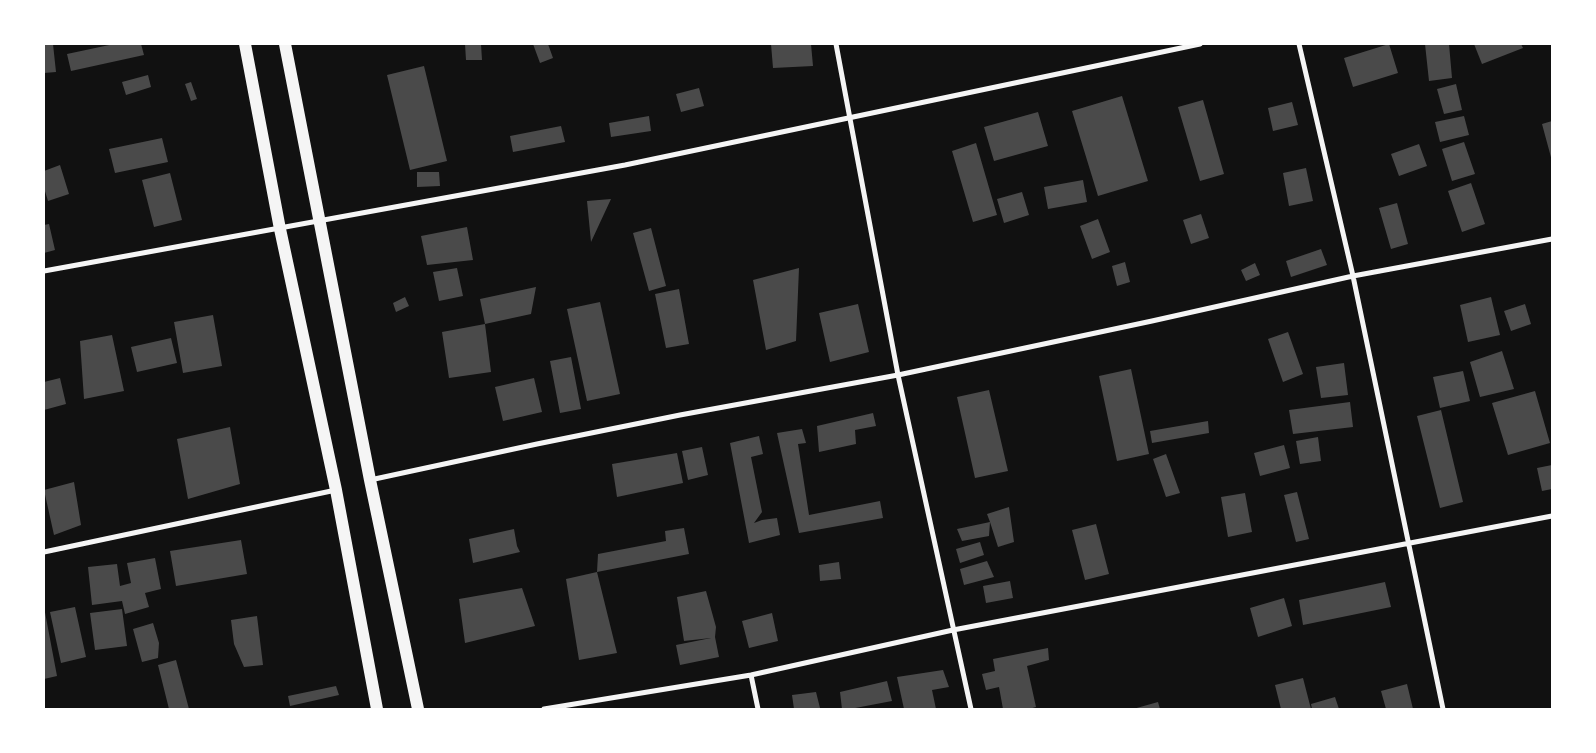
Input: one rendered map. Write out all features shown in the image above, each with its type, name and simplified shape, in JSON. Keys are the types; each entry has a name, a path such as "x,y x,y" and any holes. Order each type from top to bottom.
{"main road":[{"path":"245,44 280,229 336,490 378,709"},
{"path":"285,44 370,480 418,709"}],"street":[{"path":"836,44 898,375 952,630 971,709"},
{"path":"44,271 625,165 1200,44"},
{"path":"1299,44 1353,276 1443,709"},
{"path":"370,480 661,419 898,375 1353,276 1552,238"},
{"path":"44,552 336,490"},
{"path":"544,709 751,674 952,630 1552,516"},
{"path":"751,674 758,709"}],"building":[{"path":"44,44 53,44 56,72 44,73"},
{"path":"114,44 141,44 144,55 71,71 67,54"},
{"path":"465,44 481,44 482,60 466,60"},
{"path":"533,44 548,44 553,58 540,63"},
{"path":"771,44 811,44 813,66 773,68"},
{"path":"1389,44 1398,73 1353,87 1344,58"},
{"path":"1425,44 1449,44 1452,78 1429,81"},
{"path":"1474,44 1521,44 1523,48 1482,64"},
{"path":"424,66 447,161 410,170 387,75"},
{"path":"148,75 151,87 126,95 122,82"},
{"path":"191,82 197,99 191,101 185,84"},
{"path":"1456,84 1462,110 1444,114 1437,89"},
{"path":"699,88 704,106 681,112 676,94"},
{"path":"1122,96 1148,181 1098,196 1072,111"},
{"path":"1203,100 1224,174 1200,181 1178,107"},
{"path":"1292,102 1298,125 1273,131 1268,108"},
{"path":"1038,112 1048,146 994,161 984,127"},
{"path":"649,116 651,131 611,137 609,123"},
{"path":"1464,116 1469,135 1440,142 1435,122"},
{"path":"1552,121 1552,161 1542,124"},
{"path":"561,126 565,142 513,152 510,136"},
{"path":"162,138 168,162 115,173 109,149"},
{"path":"1464,142 1475,174 1452,181 1442,149"},
{"path":"976,143 997,215 973,222 952,151"},
{"path":"1419,144 1427,166 1399,176 1391,154"},
{"path":"60,165 69,194 48,201 44,188 44,171"},
{"path":"1306,168 1313,201 1289,206 1283,173"},
{"path":"417,172 439,172 440,186 417,187"},
{"path":"170,173 182,220 154,227 142,180"},
{"path":"1083,180 1087,202 1048,209 1044,187"},
{"path":"1471,183 1485,224 1462,232 1448,191"},
{"path":"1022,192 1029,215 1004,223 997,199"},
{"path":"611,199 591,242 587,201"},
{"path":"1397,203 1408,244 1391,249 1379,208"},
{"path":"1201,214 1209,238 1191,244 1183,220"},
{"path":"1098,219 1110,252 1092,259 1080,226"},
{"path":"49,224 55,250 44,253 44,225"},
{"path":"467,227 473,260 427,265 421,236"},
{"path":"651,228 666,286 649,291 633,233"},
{"path":"1321,249 1327,265 1291,277 1286,261"},
{"path":"1125,262 1130,282 1117,286 1112,266"},
{"path":"1255,263 1260,275 1246,281 1241,270"},
{"path":"457,268 463,296 439,301 433,272"},
{"path":"799,268 796,341 766,350 753,280"},
{"path":"536,287 531,314 485,324 480,299"},
{"path":"679,289 689,344 666,348 655,294"},
{"path":"405,297 409,306 396,312 393,303"},
{"path":"1491,297 1500,335 1468,342 1460,305"},
{"path":"600,302 620,394 587,401 567,309"},
{"path":"858,304 869,352 830,362 819,313"},
{"path":"1525,304 1531,324 1511,331 1504,311"},
{"path":"213,315 222,366 183,373 174,322"},
{"path":"485,324 491,372 449,378 442,332"},
{"path":"1288,332 1303,374 1283,382 1268,339"},
{"path":"112,335 124,391 84,399 80,341"},
{"path":"171,338 177,363 137,372 131,347"},
{"path":"1502,351 1514,389 1480,397 1470,362"},
{"path":"571,357 581,409 560,413 550,361"},
{"path":"1344,363 1348,395 1321,398 1316,367"},
{"path":"1131,369 1149,454 1117,461 1099,376"},
{"path":"1463,371 1470,401 1440,408 1433,377"},
{"path":"60,378 66,404 44,410 44,382"},
{"path":"534,378 542,412 503,421 495,387"},
{"path":"989,390 1008,471 975,478 957,397"},
{"path":"1535,391 1550,443 1508,455 1492,403"},
{"path":"1350,402 1353,427 1293,434 1289,410"},
{"path":"1441,410 1463,502 1440,508 1417,416"},
{"path":"873,413 876,426 855,430 856,444 819,452 817,426"},
{"path":"1208,421 1209,433 1152,443 1150,431"},
{"path":"230,427 240,484 188,499 177,439"},
{"path":"802,429 806,443 798,444 809,515 880,501 883,518 799,533 777,433"},
{"path":"759,436 763,454 751,457 762,512 754,523 777,518 780,535 749,543 730,443"},
{"path":"1318,437 1321,461 1300,464 1296,441"},
{"path":"1284,445 1290,468 1260,476 1254,453"},
{"path":"702,447 708,475 688,480 682,451"},
{"path":"677,453 683,483 617,497 612,464"},
{"path":"1166,454 1180,493 1166,497 1153,459"},
{"path":"1552,465 1552,489 1542,491 1537,468"},
{"path":"74,482 81,525 54,535 44,490"},
{"path":"1297,492 1309,539 1296,542 1284,495"},
{"path":"1245,493 1252,532 1228,537 1221,497"},
{"path":"1009,507 1014,542 998,547 987,514"},
{"path":"990,522 989,536 962,541 957,529"},
{"path":"1096,524 1109,574 1085,580 1072,530"},
{"path":"684,528 689,554 597,572 598,554 666,541 665,531"},
{"path":"514,529 520,552 473,563 469,539"},
{"path":"241,540 247,574 176,586 170,551"},
{"path":"980,542 984,555 960,563 956,549"},
{"path":"155,558 161,589 145,593 149,607 125,614 122,601 92,605 88,567 117,564 120,586 131,583 127,563"},
{"path":"987,561 994,577 964,585 960,569"},
{"path":"839,562 841,579 820,581 819,565"},
{"path":"597,572 617,653 579,660 566,579"},
{"path":"1010,581 1013,598 986,603 983,586"},
{"path":"1385,582 1391,607 1303,625 1299,600"},
{"path":"522,588 535,626 465,643 459,599"},
{"path":"706,591 716,627 715,637 719,657 680,665 676,645 711,638 684,641 677,597"},
{"path":"1284,598 1292,626 1258,637 1250,608"},
{"path":"44,607 57,676 44,679"},
{"path":"75,607 86,657 61,663 50,612"},
{"path":"122,609 127,646 95,650 90,613"},
{"path":"772,613 778,641 749,648 742,621"},
{"path":"257,616 263,665 244,667 234,644 231,620"},
{"path":"153,623 159,643 158,658 142,662 133,629"},
{"path":"1048,648 1049,660 1027,666 1036,707 1029,709 1003,709 999,687 986,690 982,674 995,671 993,659"},
{"path":"176,660 189,709 169,709 158,665"},
{"path":"943,670 949,687 932,690 936,709 904,709 897,677"},
{"path":"1303,678 1311,709 1281,709 1275,685"},
{"path":"887,681 892,701 842,709 840,692"},
{"path":"1407,684 1413,709 1386,709 1381,691"},
{"path":"336,686 339,695 290,706 288,696"},
{"path":"816,692 820,708 794,709 792,695"},
{"path":"1335,697 1339,709 1312,709 1311,704"},
{"path":"1158,702 1160,709 1133,709"}]}
